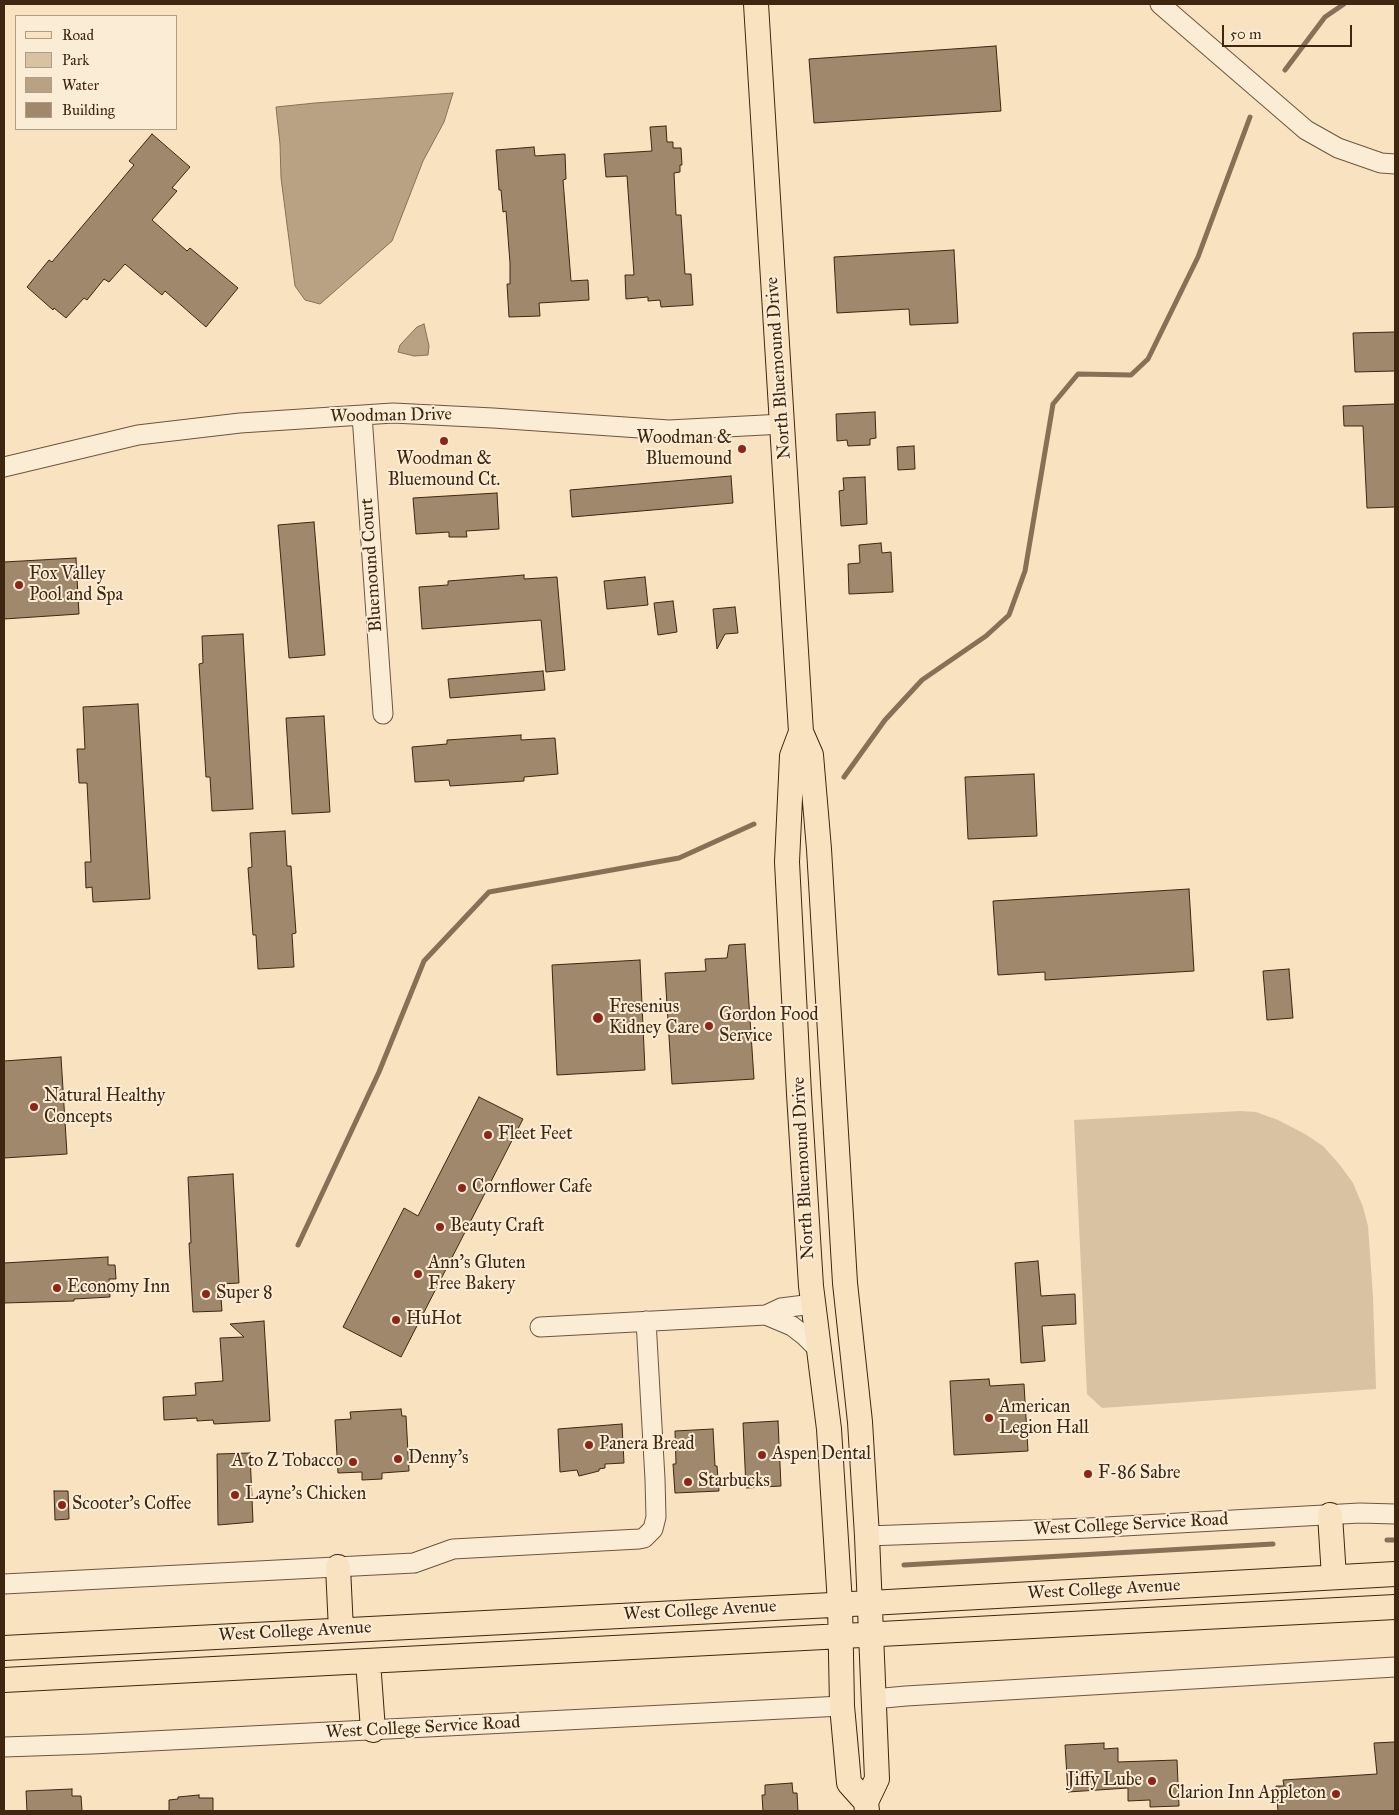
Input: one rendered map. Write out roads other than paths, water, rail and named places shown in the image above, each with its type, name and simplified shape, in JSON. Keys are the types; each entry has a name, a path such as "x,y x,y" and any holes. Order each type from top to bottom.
{"main road":[{"name":"North Bluemound Drive","path":"756,4 801,732 810,755 815,811 845,1283 858,1406 868,1536 877,1779 866,1807"},
{"name":"North Bluemound Drive","path":"801,732 792,756 787,862 799,1094 813,1304 829,1429 840,1604 842,1706 849,1782 866,1807"},
{"path":"813,1304 831,1310 834,1315 841,1380 858,1406"},
{"path":"1330,1515 1334,1577"},
{"path":"338,1567 341,1630"},
{"name":"West College Avenue","path":"4,1648 1395,1574"},
{"name":"West College Avenue","path":"4,1680 1395,1607"},
{"path":"368,1662 373,1730"}],"street":[{"path":"1160,4 1306,130 1338,148 1381,163 1395,164"},
{"name":"Woodman Drive","path":"4,467 138,435 231,424 362,415 412,413 670,430 783,424"},
{"name":"Bluemound Court","path":"362,415 384,714"},
{"path":"540,1327 766,1315 780,1308 813,1304"},
{"path":"766,1315 792,1326 818,1349"},
{"path":"4,1584 414,1563 453,1549 639,1539 648,1534 655,1523 655,1479 646,1321"},
{"name":"West College Service Road","path":"868,1536 1044,1530 1330,1515 1395,1514"},
{"path":"873,1700 906,1696 1395,1667"},
{"name":"West College Service Road","path":"4,1747 842,1706"}],"water":[{"path":"453,93 444,122 423,161 392,241 320,304 305,300 295,286 281,178 276,107"},
{"path":"424,324 429,346 428,355 414,356 398,352 400,345 417,327"}],"waterway":[{"path":"1285,70 1325,17 1344,4"},
{"path":"844,777 885,720 922,680 986,636 1009,615 1025,571 1053,404 1078,374 1131,375 1148,359 1198,257 1250,117"},
{"path":"298,1245 379,1072 424,961 489,892 679,858 754,824"},
{"path":"1387,1540 1395,1540"},
{"path":"904,1565 1273,1544"}],"place":[{"name":"Woodman & Bluemound Ct.","path":"444,441"},
{"name":"Woodman & Bluemound","path":"742,449"},
{"name":"Fox Valley Pool and Spa","path":"19,585"},
{"name":"Fresenius Kidney Care","path":"598,1018"},
{"name":"Gordon Food Service","path":"709,1026"},
{"name":"Natural Healthy Concepts","path":"34,1107"},
{"name":"Fleet Feet","path":"488,1135"},
{"name":"Cornflower Cafe","path":"462,1188"},
{"name":"Beauty Craft","path":"440,1227"},
{"name":"Ann's Gluten Free Bakery","path":"418,1274"},
{"name":"Economy Inn","path":"57,1288"},
{"name":"Super 8","path":"206,1294"},
{"name":"HuHot","path":"396,1320"},
{"name":"American Legion Hall","path":"989,1418"},
{"name":"Panera Bread","path":"589,1445"},
{"name":"Aspen Dental","path":"762,1455"},
{"name":"Denny's","path":"398,1459"},
{"name":"A to Z Tobacco","path":"353,1462"},
{"name":"F-86 Sabre","path":"1088,1474"},
{"name":"Starbucks","path":"688,1482"},
{"name":"Layne's Chicken","path":"235,1495"},
{"name":"Scooter's Coffee","path":"62,1505"},
{"name":"Jiffy Lube","path":"1152,1781"},
{"name":"Clarion Inn Appleton","path":"1336,1794"}]}
